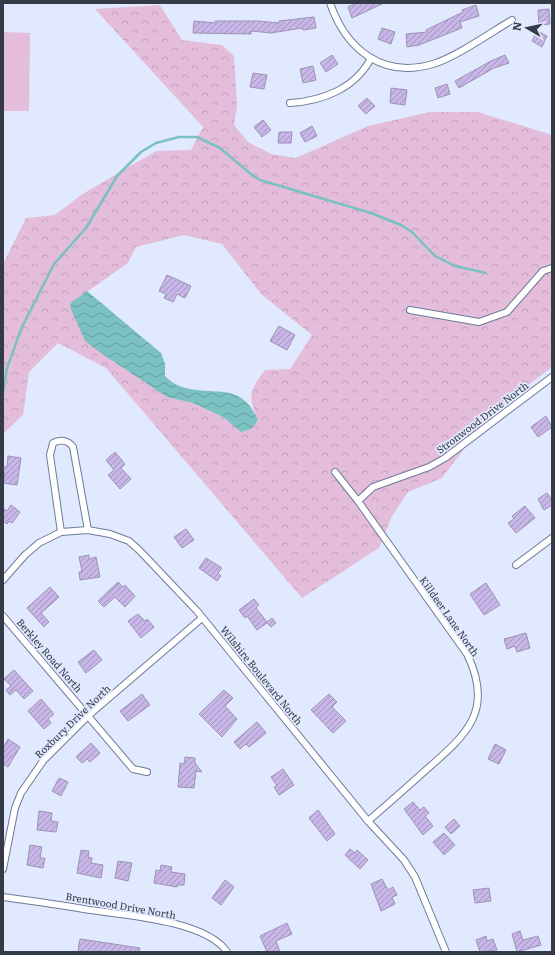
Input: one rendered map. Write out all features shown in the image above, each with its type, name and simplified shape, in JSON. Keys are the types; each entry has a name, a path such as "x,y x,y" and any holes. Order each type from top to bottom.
{"street":[{"path":"330,3 345,35 362,52 383,63 402,67 422,67 444,60 512,20"},
{"path":"290,103 301,102 338,91 358,77 371,58"},
{"path":"410,310 479,322 507,312 543,271 552,268"},
{"name":"Stronwood Drive North","path":"358,501 373,486 429,467 444,458 552,377"},
{"path":"61,532 50,455 53,443 57,441 68,442 73,447 88,530"},
{"name":"Killdeer Lane North","path":"335,472 358,501 467,654 475,670 478,684 477,705 474,718 462,738 368,821"},
{"name":"Wilshire Boulevard North","path":"3,580 25,555 39,543 61,532 88,530 110,534 129,541 154,565 202,618 368,821 396,850 415,877 446,952"},
{"path":"516,565 552,538"},
{"name":"Berkley Road North","path":"3,616 89,715 133,769 148,772"},
{"name":"Roxbury Drive North","path":"3,869 16,808 21,793 43,761 89,715 202,618"},
{"name":"Brentwood Drive North","path":"3,897 157,920 187,927 216,941 227,952"}],"green space":[{"path":"160,5 182,40 222,45 234,56 237,106 234,125 248,142 271,154 296,158 368,126 430,112 478,112 552,135 552,367 491,413 442,478 408,492 392,516 379,548 302,598 106,368 58,343 29,372 23,415 3,434 3,264 26,218 55,215 81,195 156,151 191,150 203,127 95,9","holes":["184,235 222,244 261,294 312,335 290,369 265,370 253,388 251,399 258,420 241,432 223,417 193,403 167,397 71,303 128,263 136,247"]},
{"path":"3,32 30,33 29,111 3,111"}],"water":[{"path":"87,291 161,353 165,364 165,376 172,382 189,389 223,392 233,394 242,399 251,407 258,420 251,429 241,432 223,417 193,403 167,397 85,341 70,307 71,303"}],"building":[{"path":"356,3 384,3 352,18 348,7"},
{"path":"476,5 479,16 460,22 462,28 419,45 407,47 406,34 427,32 426,30 463,12 462,10"},
{"path":"549,9 550,24 539,25 538,10"},
{"path":"314,17 316,28 303,30 302,28 271,33 251,31 251,34 193,33 194,21 215,23 215,21 258,21 279,23 279,21"},
{"path":"382,28 395,32 391,44 378,39"},
{"path":"537,31 547,36 542,47 532,41"},
{"path":"332,55 338,64 326,72 320,63"},
{"path":"505,55 509,63 494,68 459,88 455,81"},
{"path":"313,66 316,80 303,83 300,69"},
{"path":"253,73 267,75 264,89 250,87"},
{"path":"447,84 450,94 438,98 435,88"},
{"path":"391,88 407,90 405,105 390,103"},
{"path":"367,98 375,106 366,114 358,106"},
{"path":"263,120 271,130 262,137 254,127"},
{"path":"312,126 317,136 305,142 300,133"},
{"path":"279,132 292,132 291,143 278,143"},
{"path":"167,275 191,286 185,298 177,294 173,302 164,298 166,294 159,291"},
{"path":"279,326 295,335 287,350 270,341"},
{"path":"546,416 552,427 538,437 531,427"},
{"path":"115,452 125,464 121,468 131,479 120,489 108,475 114,470 106,460"},
{"path":"8,456 21,458 17,485 3,483 5,473 3,473 3,467 7,467"},
{"path":"547,493 552,500 552,505 544,510 538,499"},
{"path":"11,505 20,512 12,523 9,521 7,524 3,521 3,508 7,511"},
{"path":"525,506 535,518 516,533 508,523 514,519 512,516"},
{"path":"186,529 194,540 182,548 174,537"},
{"path":"89,555 89,559 96,557 100,577 80,580 79,572 82,571 79,557"},
{"path":"206,558 222,568 218,573 221,576 217,581 199,568"},
{"path":"118,582 123,587 125,585 135,596 125,607 115,597 104,607 98,601"},
{"path":"486,583 500,605 484,615 470,594"},
{"path":"50,587 59,597 41,613 49,622 44,627 27,608"},
{"path":"254,599 259,605 256,608 267,622 272,618 276,623 271,627 267,623 257,630 247,616 245,618 239,610"},
{"path":"138,614 145,621 147,619 154,627 141,638 128,621"},
{"path":"526,633 530,648 517,652 515,646 507,649 504,639"},
{"path":"94,650 102,660 86,673 78,662"},
{"path":"14,670 33,691 24,699 16,690 10,695 6,690 11,686 4,679"},
{"path":"224,690 233,698 225,706 237,719 222,737 199,714"},
{"path":"142,694 150,705 128,721 120,711"},
{"path":"329,694 337,702 332,707 346,721 333,733 311,710"},
{"path":"41,699 54,714 48,719 51,723 44,729 28,711"},
{"path":"257,722 266,733 249,747 246,744 240,749 234,742"},
{"path":"8,739 20,747 8,767 3,764 3,748"},
{"path":"91,743 100,753 90,762 87,759 82,763 76,757"},
{"path":"495,744 506,750 499,764 488,759"},
{"path":"185,757 195,758 195,763 202,772 196,771 194,788 178,787 180,763 184,764"},
{"path":"283,769 294,785 279,795 274,787 277,786 271,777"},
{"path":"59,778 68,782 61,796 52,791"},
{"path":"413,802 420,810 424,807 429,813 425,816 433,826 423,835 404,809"},
{"path":"318,810 335,834 327,841 309,818"},
{"path":"39,811 52,813 51,821 58,822 56,832 37,830"},
{"path":"454,819 460,826 451,834 445,827"},
{"path":"444,833 455,845 444,855 433,842"},
{"path":"30,845 42,847 40,858 45,858 43,868 27,865"},
{"path":"350,849 355,853 357,850 368,860 360,869 345,855"},
{"path":"81,850 89,851 88,857 92,858 91,863 103,865 101,878 77,873"},
{"path":"118,861 132,863 128,881 115,878"},
{"path":"161,865 172,867 171,872 185,874 184,885 177,885 177,887 154,883 156,870 160,871"},
{"path":"382,879 388,890 393,887 397,895 392,897 395,904 381,911 371,884"},
{"path":"225,880 234,887 221,905 212,898"},
{"path":"489,888 491,901 475,903 473,890"},
{"path":"287,923 292,934 276,941 280,952 267,952 260,936"},
{"path":"520,931 523,940 538,936 541,945 517,952 512,934"},
{"path":"486,936 487,941 493,939 497,950 480,952 476,940"},
{"path":"80,939 140,948 139,952 82,952 78,950"}],"waterway":[{"path":"3,393 7,368 22,327 54,264 86,228 117,176 141,152 156,143 179,137 197,137 220,148 260,180 371,213 401,225 412,232 435,256 455,266 486,273"}]}
